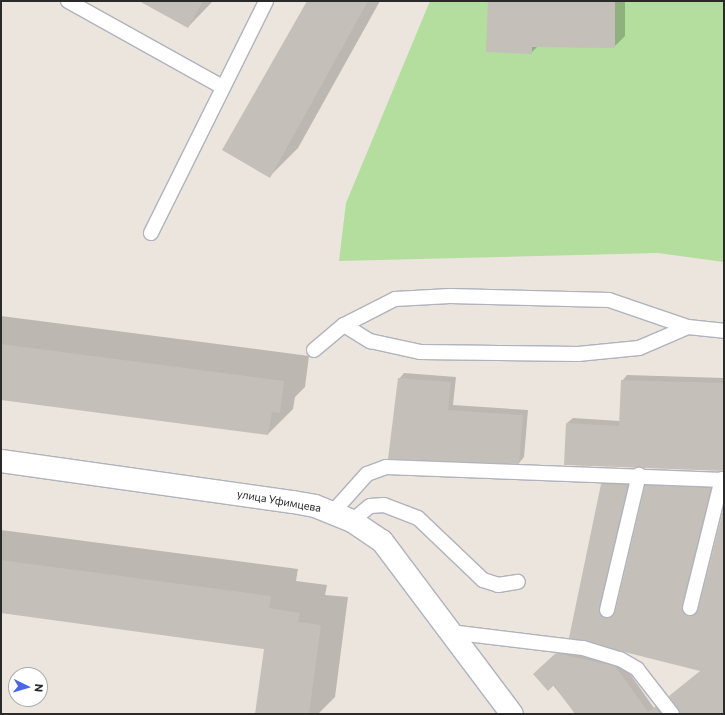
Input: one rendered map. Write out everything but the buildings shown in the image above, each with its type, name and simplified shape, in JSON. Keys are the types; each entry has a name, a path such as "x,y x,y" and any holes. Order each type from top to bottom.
{"street":[{"name":"улица Уфимцева","path":"1,461 293,502 333,512 352,521 382,541 512,714"}],"lane":[{"path":"68,1 221,86"},
{"path":"151,234 221,86 266,1"},
{"path":"314,350 344,325 395,299 450,296 609,300 688,327 724,331"},
{"path":"344,325 370,341 420,352 570,354 639,348 688,327"},
{"path":"333,512 367,474 386,467 639,475 723,480 690,608"},
{"path":"607,610 639,475"},
{"path":"352,521 370,506 384,505 418,518 482,580 498,585 518,582"},
{"path":"450,632 583,648 620,659 637,669 672,714"}],"green space":[{"path":"430,1 724,1 724,262 658,253 339,261 346,203"}]}
